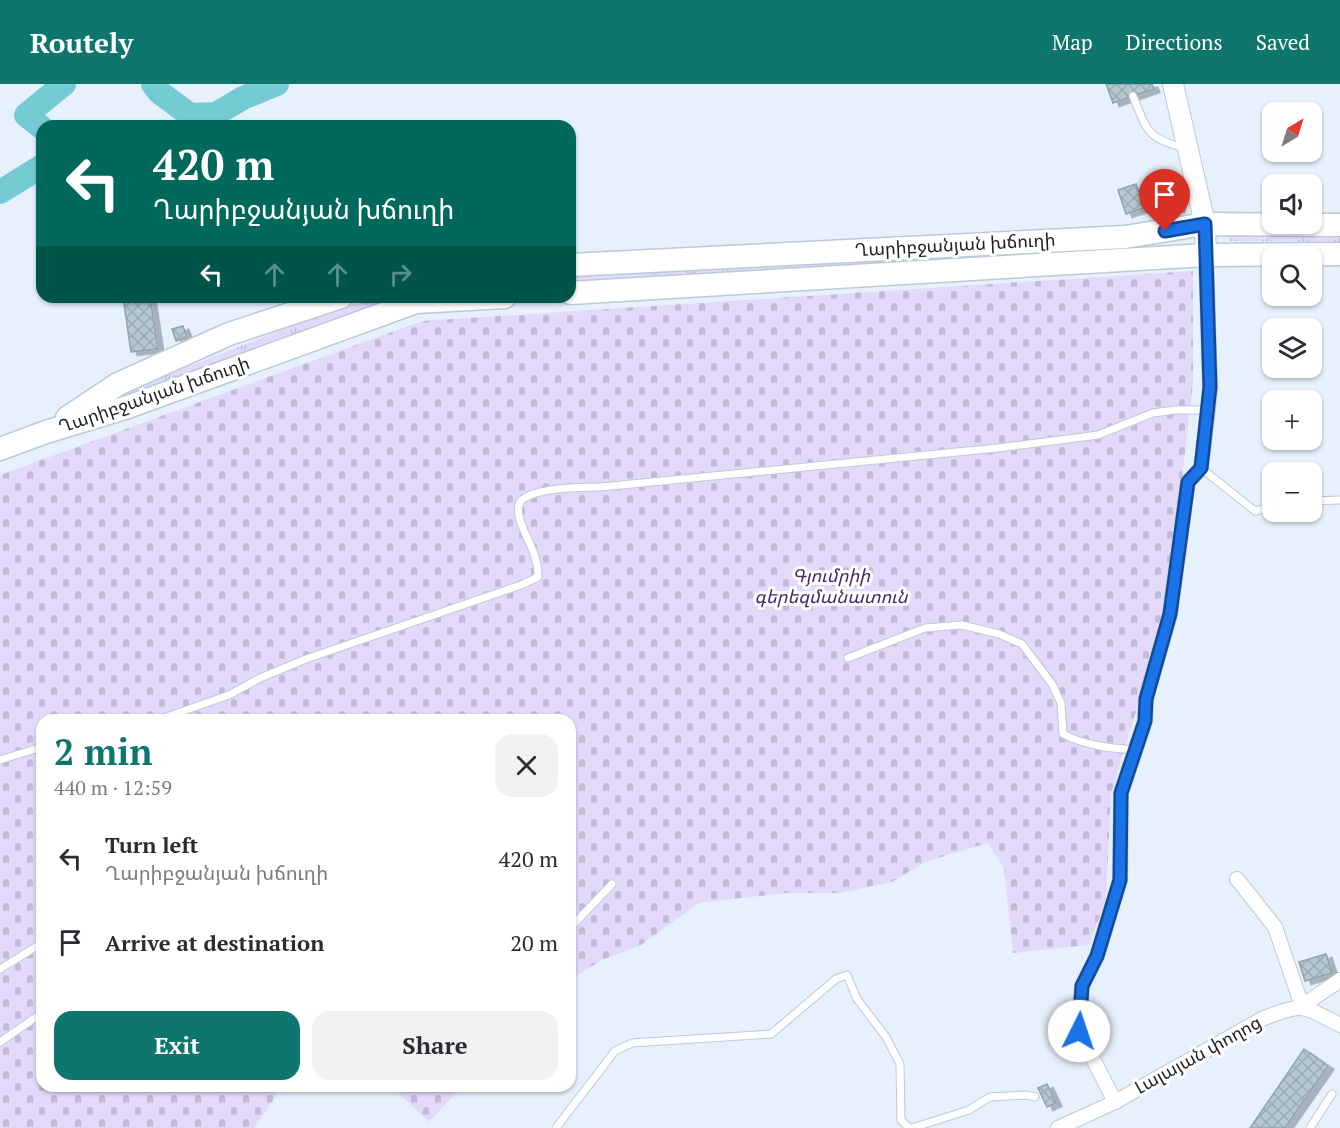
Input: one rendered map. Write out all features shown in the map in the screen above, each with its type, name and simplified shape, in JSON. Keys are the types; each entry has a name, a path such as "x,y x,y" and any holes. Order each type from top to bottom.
{"highway":[{"name":"Ղարիբջանյան խճուղի","path":"576,265 1125,237 1205,224 1340,225"},
{"name":"Ղարիբջանյան խճուղի","path":"576,293 1206,255 1340,254"},
{"name":"Ղարիբջանյան խճուղի","path":"46,432 118,384 230,334 323,303"},
{"name":"Ղարիբջանյան խճուղի","path":"46,432 128,407 413,303"},
{"path":"0,449 46,432"}],"main road":[{"path":"1173,84 1205,224 1206,255"}],"street":[{"path":"1115,1102 1079,1031 1082,986 1097,956 1120,880 1121,793 1145,721 1146,699 1170,614 1188,482 1201,468 1210,387 1206,255"},
{"path":"1237,879 1275,927 1302,1006 1340,1025"},
{"name":"Լալայան փողոց","path":"1058,1128 1115,1102 1262,1019 1288,1008 1302,1006 1340,980"}],"lane":[{"path":"1133,96 1148,132 1161,142 1188,149"},
{"path":"175,714 229,695 260,678 306,659 522,585 538,577 538,564 519,518 518,505 523,499 536,494 572,488 998,448 1098,435 1153,413 1208,410"},
{"path":"1201,468 1255,511 1262,509"},
{"path":"1322,501 1340,500"},
{"path":"848,658 925,628 962,625 999,634 1022,644 1052,684 1061,703 1063,734 1076,741 1103,747 1135,750"},
{"path":"0,760 36,749"},
{"path":"576,922 612,884"},
{"path":"0,969 36,947"},
{"path":"555,1128 615,1051 632,1042 771,1035 836,979 847,975 857,999 886,1037 900,1064 901,1120 911,1128 969,1110 990,1097 1027,1095 1035,1097"},
{"path":"0,1042 36,1017"},
{"path":"1310,1128 1332,1094"}],"green space":[{"path":"1228,232 1340,233 1340,242 1229,241"},
{"path":"1129,244 1132,253 576,285 576,275"},
{"name":"Գյումրիի գերեզմանատուն","path":"1193,271 1193,384 1166,613 1111,794 1106,899 1089,945 1013,953 1004,868 987,843 925,862 892,882 839,893 787,893 699,903 641,945 602,960 576,976 576,714 36,714 36,1092 278,1092 255,1128 0,1128 0,475 422,321"},
{"path":"357,303 384,303 343,316 127,399 123,392"},
{"path":"397,1092 457,1092 429,1122"}],"building":[{"path":"1106,84 1152,84 1154,89 1113,103"},
{"path":"1136,184 1144,208 1126,214 1118,190"},
{"path":"1160,185 1179,185 1179,209 1160,209"},
{"path":"124,303 151,303 158,349 131,352"},
{"path":"183,326 187,337 176,341 172,329"},
{"path":"1326,954 1332,973 1305,981 1299,962"},
{"path":"1304,1049 1328,1066 1285,1128 1250,1128"},
{"path":"1047,1084 1056,1103 1047,1107 1038,1088"}],"waterway":[{"path":"36,123 26,115 64,84"},
{"path":"153,84 159,92 190,115 216,114 243,98 277,84"},
{"path":"0,192 36,170"}],"route":[{"path":"1079,1031 1082,986 1097,956 1120,880 1121,793 1145,721 1146,699 1170,614 1188,482 1201,468 1208,410 1210,387 1205,224 1165,231"}]}
